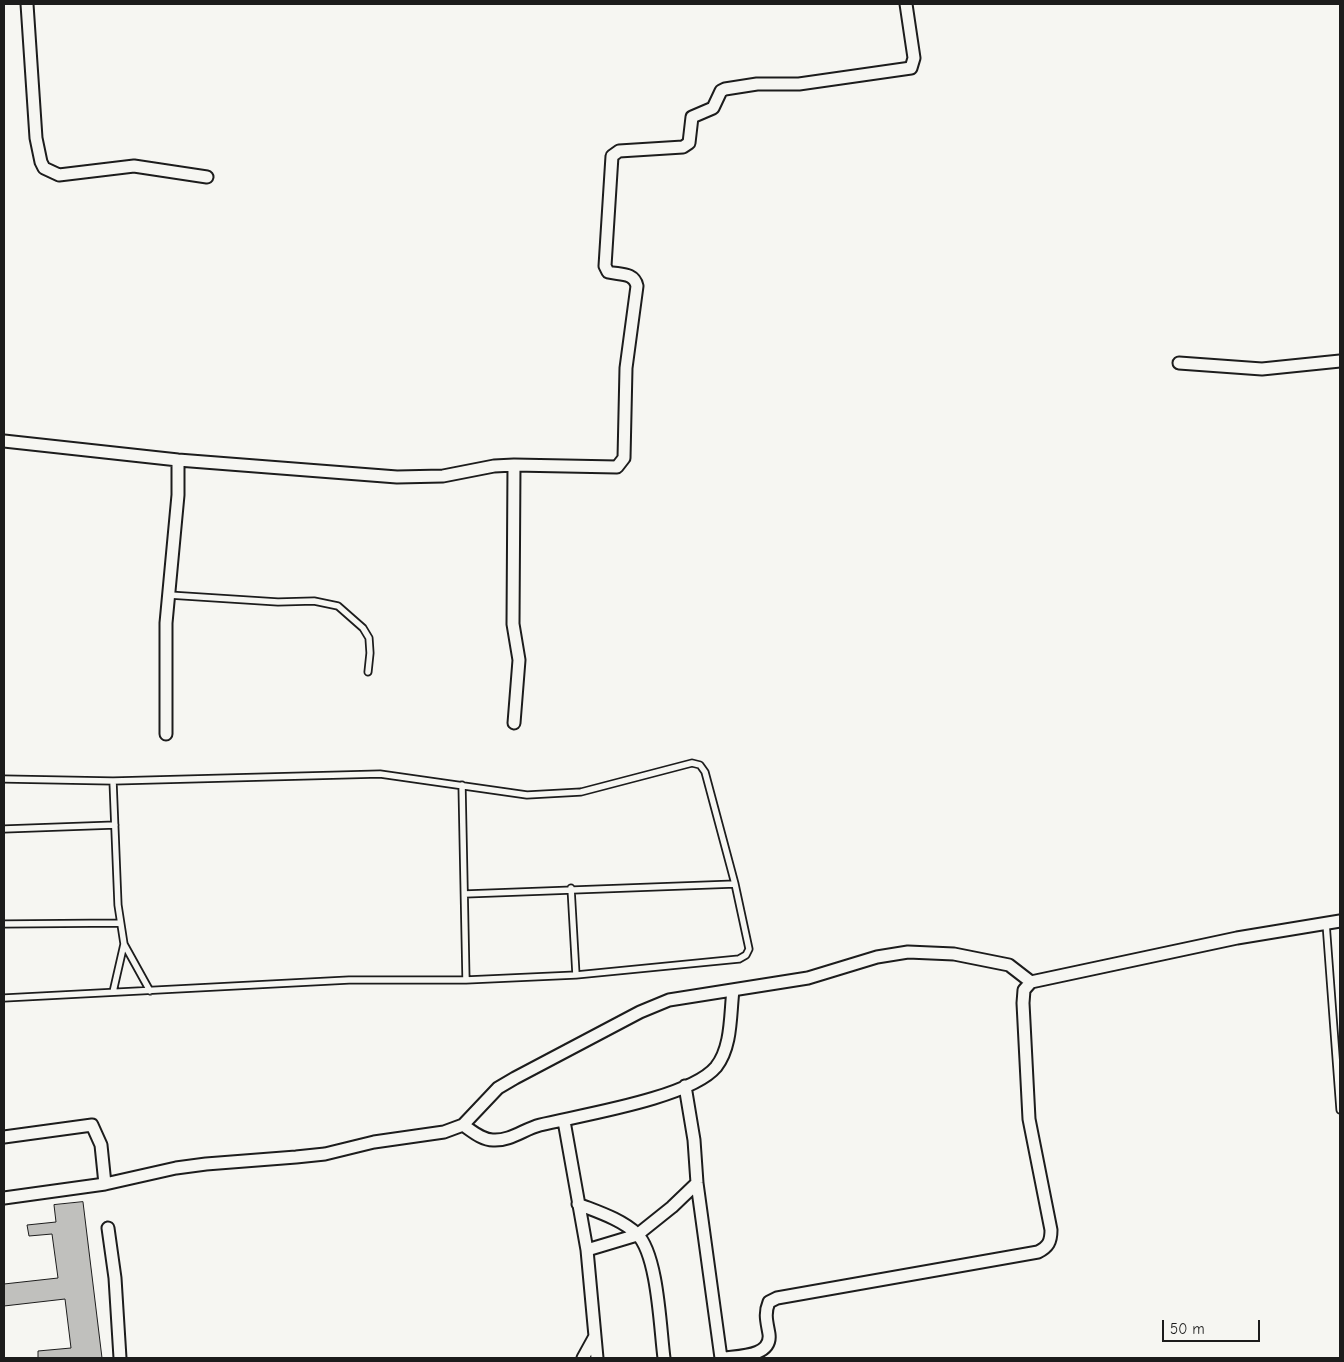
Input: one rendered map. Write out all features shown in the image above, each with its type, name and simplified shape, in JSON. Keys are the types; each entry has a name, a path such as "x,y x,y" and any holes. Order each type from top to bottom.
{"street":[{"path":"26,4 36,138 44,168 59,175 134,166 207,176"},
{"path":"4,442 178,460 397,477 443,476 494,466 514,465 617,467 622,464 624,458 626,368 637,286 636,280 631,275 608,272 605,266 612,156 619,151 683,147 689,143 692,117 713,108 721,91 725,89 756,84 799,84 911,68 914,58 906,4"},
{"path":"1178,363 1262,369 1340,361"},
{"path":"166,734 166,623 178,495 178,460"},
{"path":"514,465 513,624 519,660 514,723"},
{"path":"725,1358 754,1354 768,1344 766,1309 769,1302 777,1298 1038,1252 1046,1248 1051,1240 1051,1230 1029,1119 1023,1003 1024,990 1031,982 1204,944 1340,921"},
{"path":"4,1198 105,1184 206,1164 325,1154 374,1142 444,1132 463,1125 498,1088 640,1012 669,1000 808,978 877,957 908,952 954,954 1009,965 1031,982"},
{"path":"463,1125 482,1138 492,1140 512,1137 540,1125 632,1104 685,1086 714,1069 723,1057 733,990"},
{"path":"685,1086 695,1148 696,1183 720,1358"},
{"path":"564,1121 587,1250 597,1358"},
{"path":"4,1137 92,1125 101,1144 105,1184"},
{"path":"587,1250 637,1235 666,1213 696,1183"},
{"path":"578,1204 616,1220 637,1235 647,1251 654,1277 664,1358"},
{"path":"108,1228 115,1278 120,1358"},
{"path":"583,1358 594,1338"}],"lane":[{"path":"169,595 278,602 314,602 338,606 363,628 369,638 368,672"},
{"path":"4,780 113,781 380,774 527,795 565,794 599,788 692,762 700,765 705,772 735,884 749,948 746,955 739,959 576,975 466,980 349,980 4,998"},
{"path":"113,781 120,923 124,944 150,991"},
{"path":"462,785 466,980"},
{"path":"4,829 115,825"},
{"path":"465,894 571,888 735,884"},
{"path":"571,888 576,975"},
{"path":"1326,922 1340,1110"},
{"path":"4,924 120,923"},
{"path":"113,992 124,944"}],"building":[{"path":"83,1202 102,1358 38,1358 38,1351 71,1348 65,1299 4,1306 4,1284 58,1278 52,1234 29,1236 27,1225 56,1222 54,1205"}]}
